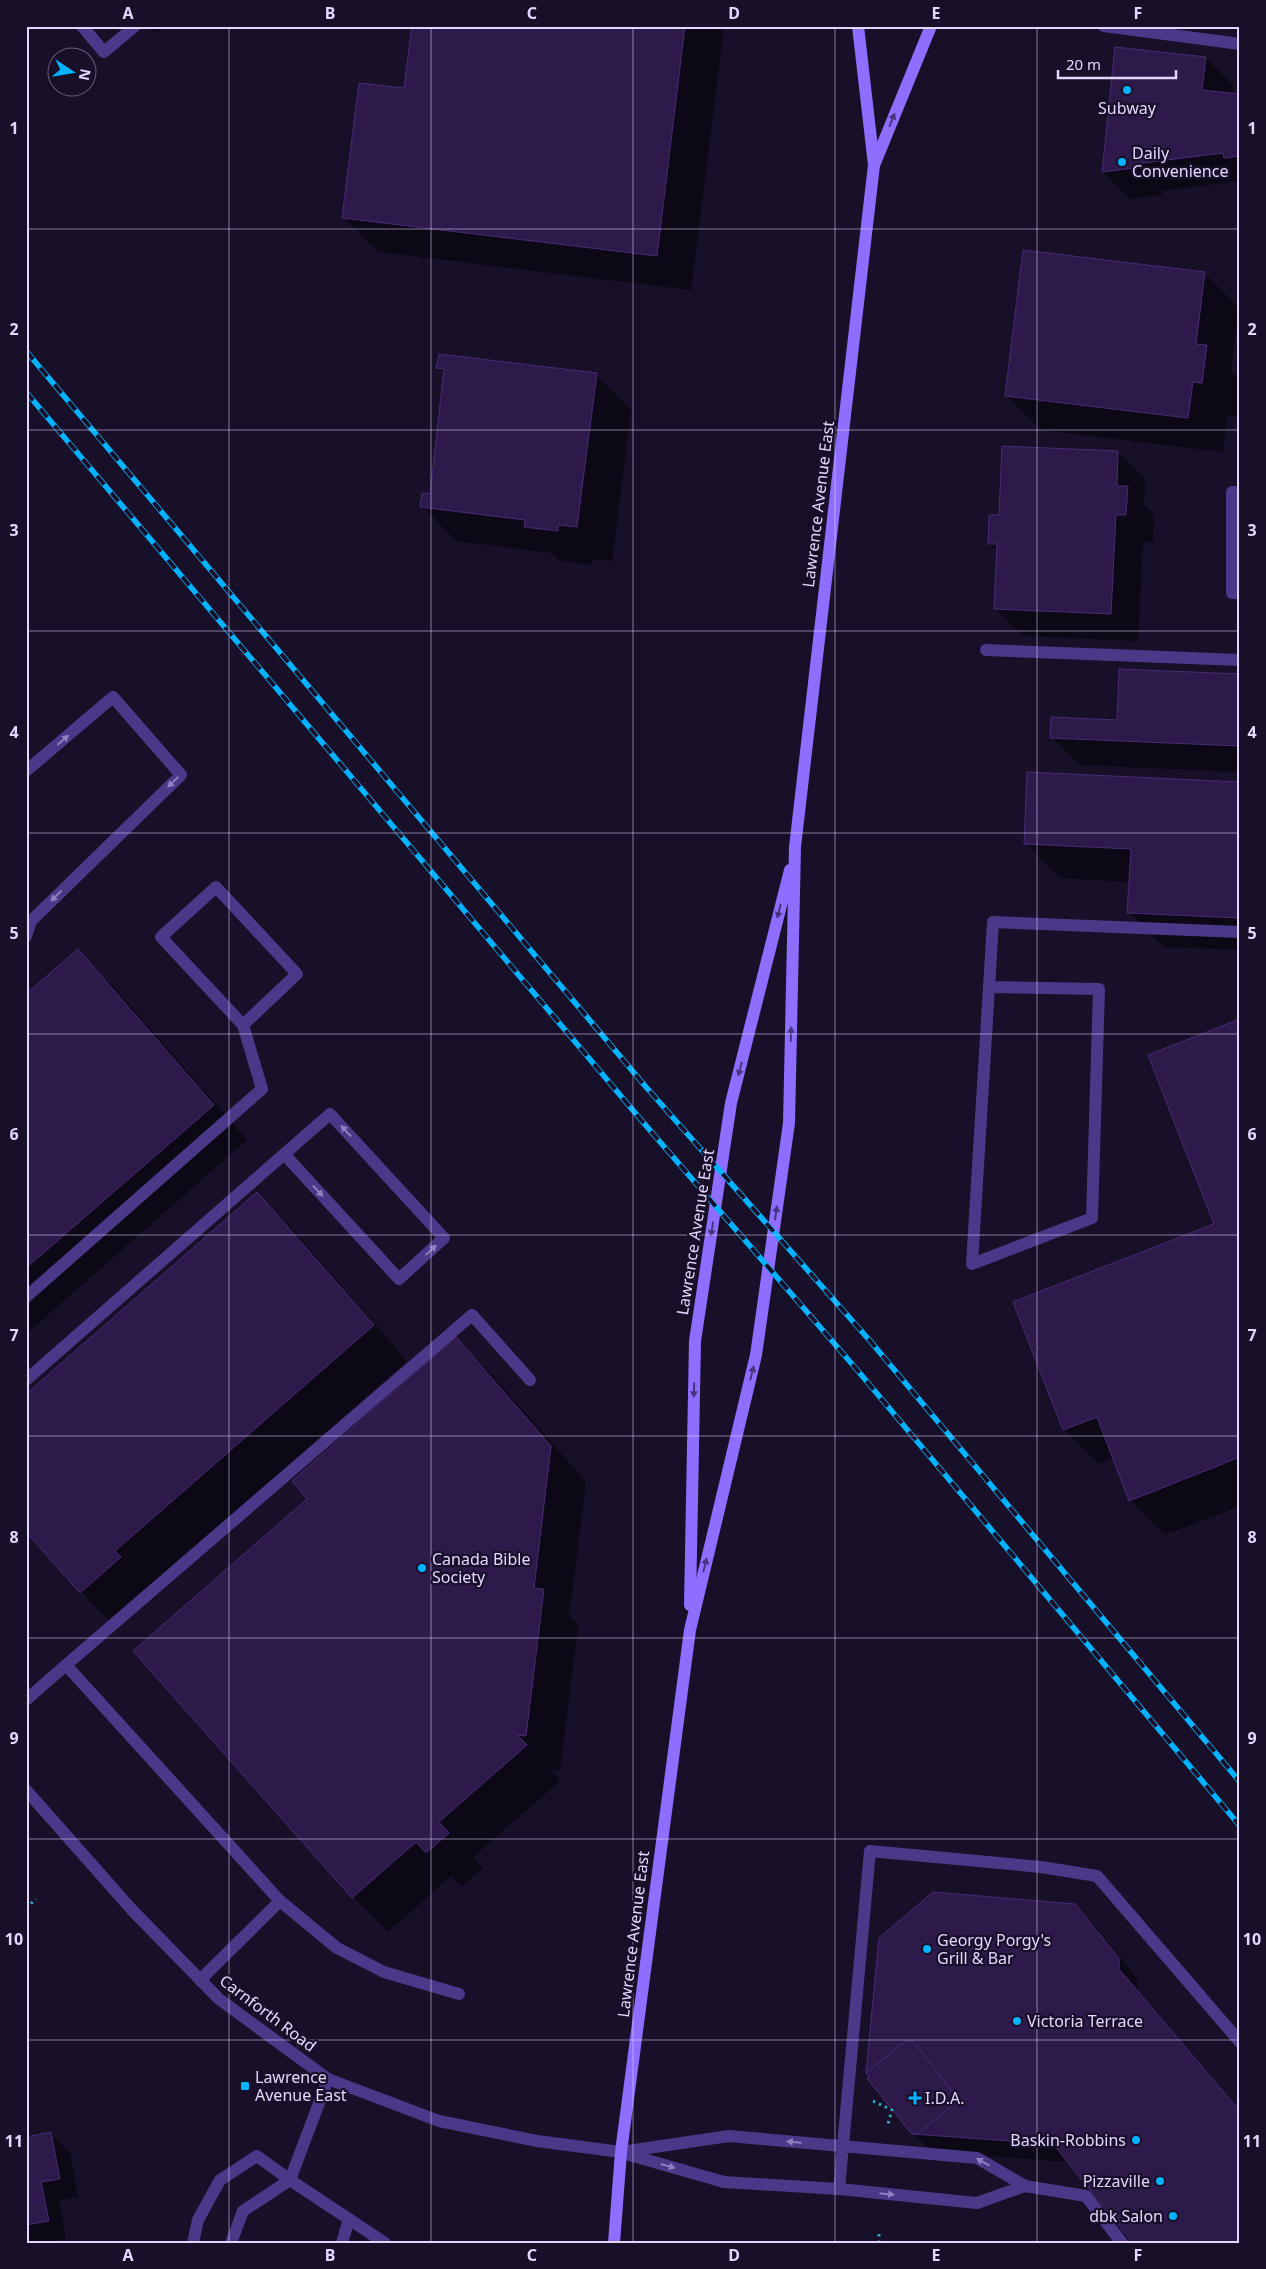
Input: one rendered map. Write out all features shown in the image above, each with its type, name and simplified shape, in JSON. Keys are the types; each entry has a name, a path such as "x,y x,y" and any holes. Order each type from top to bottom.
{"main road":[{"name":"Lawrence Avenue East","path":"614,2243 621,2152 690,1630 756,1354 789,1123 795,847 874,165 858,26"},
{"name":"Lawrence Avenue East","path":"874,165 931,26"},
{"name":"Lawrence Avenue East","path":"690,1630 695,1340 731,1103 795,847"}],"street":[{"path":"82,26 104,52 135,26"},
{"path":"1104,26 1240,44"},
{"path":"1240,492 1232,492 1232,593 1240,593"},
{"path":"986,650 1240,660"},
{"path":"26,771 114,697 180,775 31,921 26,936"},
{"path":"26,1298 262,1089 242,1025 161,937 216,887 297,974 242,1025"},
{"path":"989,987 1099,989 1092,1218 972,1264 973,1254 989,987 993,922 1240,932"},
{"path":"26,1380 330,1114 444,1238 399,1279 285,1155"},
{"path":"26,1700 472,1314 530,1380"},
{"path":"66,1665 280,1901 337,1948 376,1968 459,1994"},
{"name":"Carnforth Road","path":"26,1790 133,1911 219,2000 328,2079 439,2121 537,2141 621,2152"},
{"path":"839,2189 870,1851 1041,1866 1098,1876 1240,2042"},
{"path":"200,1980 280,1901"},
{"path":"230,2243 243,2211 290,2180 328,2079"},
{"path":"621,2152 729,2136 977,2158 1025,2186 1086,2196 1122,2243"},
{"path":"621,2152 724,2182 839,2189 977,2203 1025,2186"},
{"path":"193,2243 198,2220 220,2180 256,2156 385,2243"},
{"path":"342,2243 349,2219"}],"path":[{"path":"26,1908 36,1899"},
{"path":"869,2099 892,2110 885,2132"},
{"path":"879,2243 880,2230"}],"building":[{"path":"412,26 685,26 657,256 342,218 359,83 404,88"},
{"path":"1115,47 1206,57 1202,90 1240,94 1240,156 1224,158 1223,153 1135,164 1134,168 1102,172"},
{"path":"1023,250 1205,272 1196,344 1207,345 1202,383 1193,382 1188,418 1005,396"},
{"path":"439,354 597,373 577,527 558,525 558,531 524,527 525,520 420,507 422,493 430,494 444,369 436,368"},
{"path":"1002,446 1118,451 1117,486 1128,486 1126,515 1116,515 1111,614 994,609 997,544 988,544 989,515 999,515"},
{"path":"1119,669 1240,674 1240,746 1050,738 1051,717 1117,720"},
{"path":"1027,772 1240,782 1240,918 1127,913 1131,849 1024,844"},
{"path":"78,949 214,1105 26,1268 26,994"},
{"path":"1240,1019 1240,1457 1129,1501 1097,1417 1063,1430 1013,1302 1214,1224 1148,1055"},
{"path":"257,1192 374,1325 115,1551 121,1557 80,1593 26,1532 26,1394"},
{"path":"456,1337 551,1446 534,1588 544,1589 526,1736 517,1735 527,1745 439,1822 449,1833 426,1853 416,1842 352,1898 133,1651 307,1499 292,1481"},
{"name":"Victoria Terrace","path":"933,1892 1075,1904 1119,1958 1119,1969 1240,2111 1240,2243 1133,2243 1053,2144 912,2134 867,2078 869,2076 866,2073 879,1938"},
{"path":"907,2040 909,2043 912,2040 959,2100 916,2135 914,2132 912,2134 867,2078 869,2076 866,2073"},
{"path":"51,2132 60,2179 41,2182 49,2221 26,2225 26,2137"}],"railway":[{"path":"26,351 646,1087 871,1342 1240,1782"},
{"path":"26,392 642,1121 858,1371 1240,1826"}],"place":[{"name":"Subway","path":"1127,90"},
{"name":"Daily Convenience","path":"1122,162"},
{"name":"Canada Bible Society","path":"422,1568"},
{"name":"Georgy Porgy's Grill & Bar","path":"927,1949"},
{"name":"Victoria Terrace","path":"1017,2021"},
{"name":"Lawrence Avenue East","path":"245,2086"},
{"name":"I.D.A.","path":"915,2098"},
{"name":"Baskin-Robbins","path":"1136,2140"},
{"name":"Pizzaville","path":"1160,2181"},
{"name":"dbk Salon","path":"1173,2216"}]}
